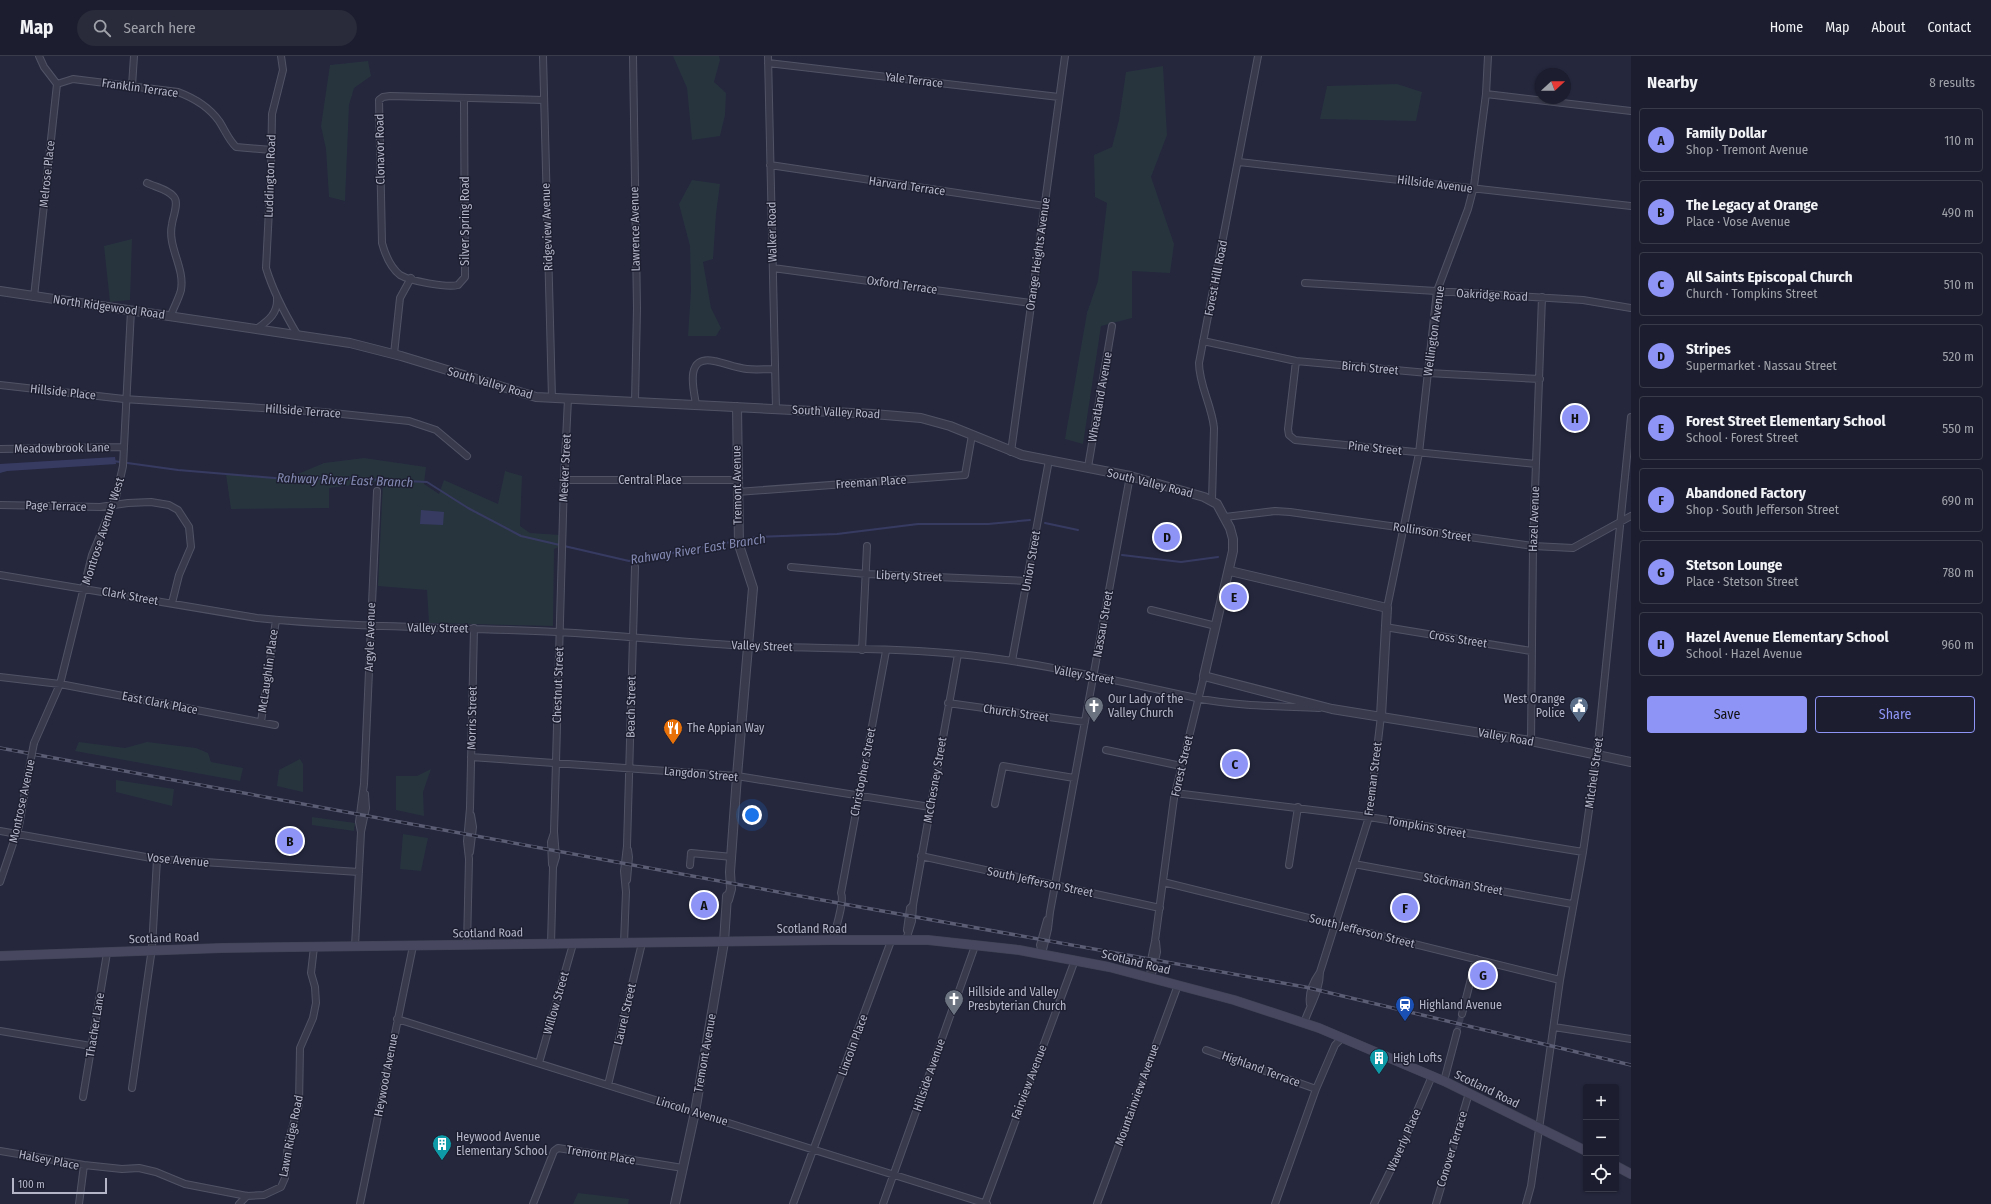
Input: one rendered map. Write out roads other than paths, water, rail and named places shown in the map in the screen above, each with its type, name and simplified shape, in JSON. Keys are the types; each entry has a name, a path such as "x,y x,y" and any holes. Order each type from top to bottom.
{"main road":[{"name":"Scotland Road","path":"0,956 355,946 928,940 1042,954 1075,960 1151,978 1262,1008 1342,1038 1444,1081 1583,1150"},
{"path":"1619,1168 1631,1174"}],"street":[{"path":"39,56 44,66 57,84"},
{"path":"132,86 134,56"},
{"name":"Luddington Road","path":"281,56 283,70 272,114 272,150 266,268 270,281 288,319 297,334"},
{"name":"Ridgeview Avenue","path":"543,56 552,398"},
{"name":"Lawrence Avenue","path":"633,56 637,308 635,402"},
{"name":"Walker Road","path":"768,56 776,409"},
{"name":"Orange Heights Avenue","path":"1011,452 1065,56"},
{"name":"Forest Hill Road","path":"1212,500 1213,418 1199,372 1203,341 1239,162 1258,56"},
{"name":"Wellington Avenue","path":"1387,608 1420,453 1437,291 1468,209 1473,189 1486,94 1488,56"},
{"name":"Yale Terrace","path":"768,63 1059,97"},
{"name":"Franklin Terrace","path":"57,84 73,79 178,92 188,96 204,106 218,121 230,141 236,147 272,150"},
{"name":"Melrose Place","path":"34,297 57,84"},
{"path":"1486,94 1631,111"},
{"name":"Clonavor Road","path":"411,278 402,276 395,270 389,262 382,243 379,100 383,97 390,96 544,100"},
{"name":"Silver Spring Road","path":"411,278 451,287 462,282 465,277 464,98"},
{"name":"Hillside Avenue","path":"1239,162 1631,206"},
{"name":"Harvard Terrace","path":"770,165 1044,206"},
{"path":"147,183 169,192 175,198 171,229 172,242 182,275 181,290 171,315"},
{"name":"Oxford Terrace","path":"773,268 1031,303"},
{"path":"394,354 400,298 411,278"},
{"name":"Oakridge Road","path":"1305,283 1583,300 1631,308"},
{"name":"North Ridgewood Road","path":"0,291 218,322"},
{"path":"258,328 271,318 278,306 277,294"},
{"name":"Hazel Avenue","path":"1531,741 1533,546 1542,297"},
{"name":"Montrose Avenue West","path":"34,743 60,684 92,555 112,506 123,466 132,310"},
{"name":"South Valley Road","path":"218,322 350,343 394,354 536,397 696,404 921,418 950,426 1011,452 1130,476 1212,500"},
{"name":"Wheatland Avenue","path":"1088,468 1112,326"},
{"name":"Birch Street","path":"1203,341 1296,361 1428,373 1540,379"},
{"path":"696,404 692,384 692,373 696,366 702,362 714,361 747,370 775,369"},
{"name":"Pine Street","path":"1296,361 1288,429 1290,436 1295,440 1536,464"},
{"name":"Hillside Place","path":"0,385 127,399"},
{"name":"Hillside Terrace","path":"127,399 323,412 409,421 436,430 467,456"},
{"name":"Meeker Street","path":"562,537 568,399"},
{"name":"Tremont Avenue","path":"675,1204 695,1112 724,942 728,900 731,889 730,872 736,776 752,588 738,545 736,407"},
{"name":"Mitchell Street","path":"1526,1204 1531,1186 1560,980 1572,904 1583,852 1597,754 1631,417"},
{"name":"Freeman Place","path":"737,492 965,475 972,435"},
{"name":"Meadowbrook Lane","path":"0,449 123,447"},
{"name":"Union Street","path":"1012,662 1049,460"},
{"name":"Nassau Street","path":"1042,954 1048,929 1074,778 1130,476"},
{"name":"Central Place","path":"564,480 737,480"},
{"name":"Argyle Avenue","path":"355,946 361,832 366,808 364,784 377,491"},
{"path":"1212,500 1217,504 1225,517 1233,539 1230,571 1387,608"},
{"name":"Page Terrace","path":"0,504 112,506 128,503 160,503 178,510 184,517 189,527 191,547 179,574 172,603"},
{"name":"Rollinson Street","path":"1225,517 1275,511 1533,546 1573,548 1621,520 1631,516"},
{"name":"Chestnut Street","path":"551,944 553,867 556,857 554,832 562,537"},
{"path":"862,650 867,546"},
{"name":"Beach Street","path":"624,943 629,857 627,846 635,567"},
{"name":"Liberty Street","path":"791,568 866,574 1027,581"},
{"name":"Forest Street","path":"1151,978 1157,952 1155,941 1175,793 1230,571"},
{"name":"Clark Street","path":"0,575 188,606"},
{"name":"Valley Street","path":"188,606 276,620 370,626 474,628 560,632 748,646 958,654 1093,676 1157,688 1198,698 1271,706 1332,709 1381,716"},
{"name":"Freeman Street","path":"1304,1023 1310,1004 1309,996 1314,980 1320,972 1370,817 1381,716 1387,608"},
{"path":"1151,610 1216,626"},
{"name":"McLaughlin Place","path":"261,722 276,620"},
{"name":"Cross Street","path":"1385,627 1531,651"},
{"name":"Morris Street","path":"466,945 469,859 473,827 470,808 474,628"},
{"name":"Christopher Street","path":"833,940 842,896 841,893 858,796 886,651"},
{"name":"McChesney Street","path":"906,940 912,921 913,905 921,856 958,654"},
{"name":"Valley Street","path":"1204,676 1332,709"},
{"path":"0,677 60,684"},
{"name":"East Clark Place","path":"60,684 275,725"},
{"name":"Church Street","path":"948,703 1085,722"},
{"name":"Valley Road","path":"1381,716 1531,741 1631,762"},
{"name":"Montrose Avenue","path":"0,882 17,834 34,743"},
{"path":"1106,750 1182,766"},
{"name":"Langdon Street","path":"471,757 736,776 930,807"},
{"path":"995,804 1003,766 1074,778"},
{"name":"Tompkins Street","path":"1175,793 1370,817 1583,852"},
{"path":"1288,865 1298,807"},
{"name":"Vose Avenue","path":"0,831 157,859 359,872"},
{"path":"690,865 691,853 732,857"},
{"name":"South Jefferson Street","path":"921,856 1160,908"},
{"path":"132,1088 152,951 157,859"},
{"name":"Stockman Street","path":"1354,864 1572,904"},
{"name":"South Jefferson Street","path":"1163,882 1560,980"},
{"name":"Lincoln Place","path":"793,1204 815,1149 891,941"},
{"name":"Laurel Street","path":"608,1085 642,943"},
{"name":"Willow Street","path":"539,1063 573,944"},
{"name":"Heywood Avenue","path":"360,1204 413,946"},
{"name":"Hillside Avenue","path":"883,1204 975,946"},
{"name":"Lawn Ridge Road","path":"84,1165 122,1169 139,1168 156,1172 185,1184 247,1196 272,1193 281,1187 285,1178 288,1143 299,1104 300,1048 313,1018 316,1003 315,987 311,973 314,947"},
{"name":"Thacher Lane","path":"83,1097 107,952"},
{"path":"1462,1014 1476,959"},
{"name":"Fairview Avenue","path":"986,1204 1075,960"},
{"name":"Mountainview Avenue","path":"1097,1204 1178,985"},
{"name":"Lincoln Avenue","path":"397,1019 815,1149 986,1204"},
{"path":"1554,1027 1631,1039"},
{"path":"0,1031 92,1046"},
{"path":"1444,1081 1457,1032"},
{"path":"1275,1204 1316,1089 1335,1045 1342,1038"},
{"name":"Highland Terrace","path":"1206,1050 1316,1089"},
{"name":"Waverly Place","path":"1374,1204 1399,1153 1432,1076"},
{"name":"Conover Terrace","path":"1436,1204 1469,1093"},
{"name":"Tremont Place","path":"533,1204 554,1151 558,1148 682,1168"},
{"name":"Halsey Place","path":"0,1151 84,1165 79,1204"},
{"path":"239,1204 247,1196"}],"water":[{"path":"115,457 116,464 7,471 0,473 0,464"},
{"path":"421,510 444,512 443,525 420,524"}],"waterway":[{"name":"Rahway River East Branch","path":"113,461 178,470 286,479 342,478 427,482 468,508 521,536 629,561 736,541"},
{"name":"Rahway River East Branch","path":"741,540 757,537 837,534 918,524 988,524 1030,520"},
{"name":"Rahway River East Branch","path":"1045,523 1078,530"},
{"name":"Rahway River East Branch","path":"1122,555 1181,562 1218,557"}],"tunnel":[{"path":"1457,1032 1462,1014"}],"railway":[{"path":"0,748 849,905 1305,987 1631,1065"}],"place":[{"name":"Hazel Avenue Elementary School","path":"1575,418"},
{"name":"Stripes","path":"1167,537"},
{"name":"Forest Street Elementary School","path":"1234,597"},
{"name":"Our Lady of the Valley Church","path":"1094,723"},
{"name":"West Orange Police","path":"1579,723"},
{"name":"The Appian Way","path":"673,745"},
{"name":"All Saints Episcopal Church","path":"1235,764"},
{"name":"The Legacy at Orange","path":"290,841"},
{"name":"Family Dollar","path":"704,905"},
{"name":"Abandoned Factory","path":"1405,908"},
{"name":"Stetson Lounge","path":"1483,975"},
{"name":"Hillside and Valley Presbyterian Church","path":"954,1016"},
{"name":"Highland Avenue","path":"1405,1022"},
{"name":"High Lofts","path":"1379,1075"},
{"name":"Heywood Avenue Elementary School","path":"442,1161"}]}
